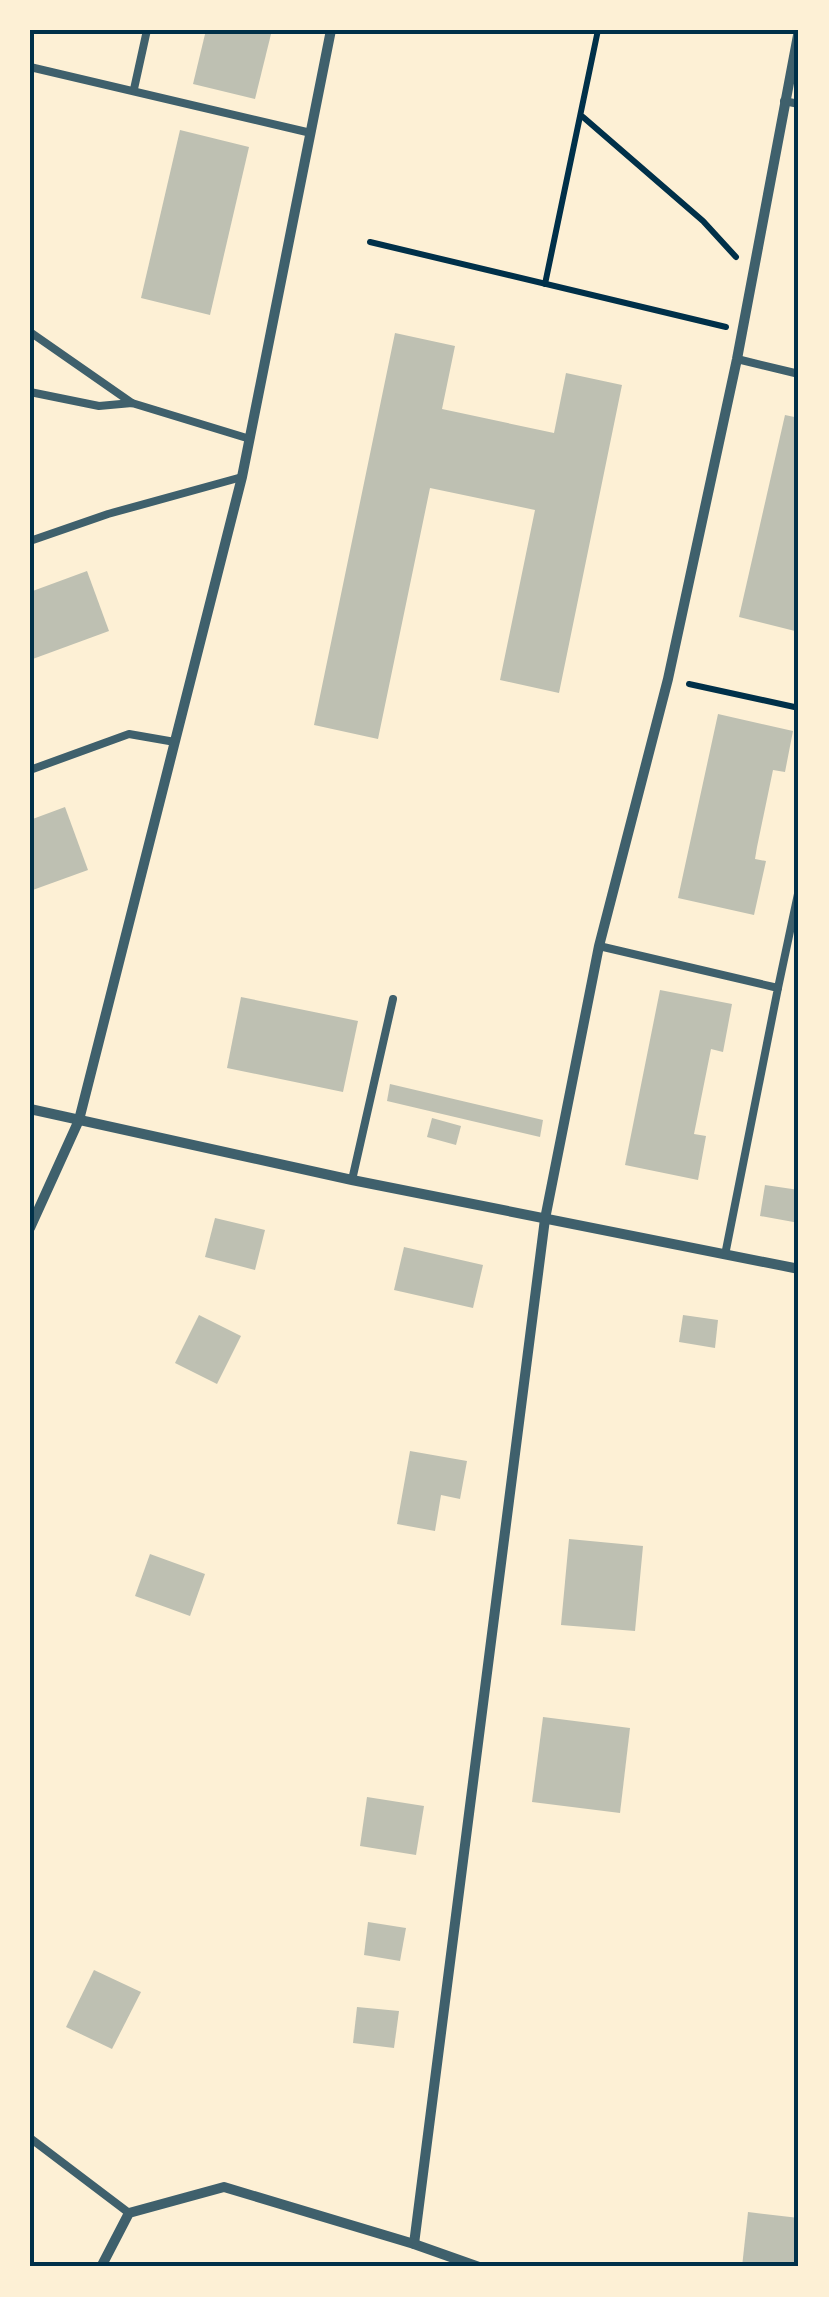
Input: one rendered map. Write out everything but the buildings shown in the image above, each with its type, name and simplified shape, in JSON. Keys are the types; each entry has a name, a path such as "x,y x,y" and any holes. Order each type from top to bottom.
{"street":[{"path":"30,1228 79,1120 242,477 331,30"},
{"path":"414,2244 545,1219 599,946 668,679 737,359 799,30"},
{"path":"30,1110 352,1180 799,1269"},
{"path":"100,2267 129,2212 224,2187 479,2267"}],"lane":[{"path":"134,89 147,30"},
{"path":"30,67 311,132"},
{"path":"784,101 799,104"},
{"path":"30,332 132,403 250,440"},
{"path":"737,359 799,374"},
{"path":"30,392 99,406 132,403"},
{"path":"30,540 242,477"},
{"path":"30,770 129,734 175,742"},
{"path":"725,1256 799,889"},
{"path":"599,946 778,988"},
{"path":"352,1180 392,999"},
{"path":"30,2138 129,2212"}],"path":[{"path":"545,284 598,30"},
{"path":"582,116 703,221 752,274"},
{"path":"370,242 742,331"},
{"path":"668,679 799,708"}]}
